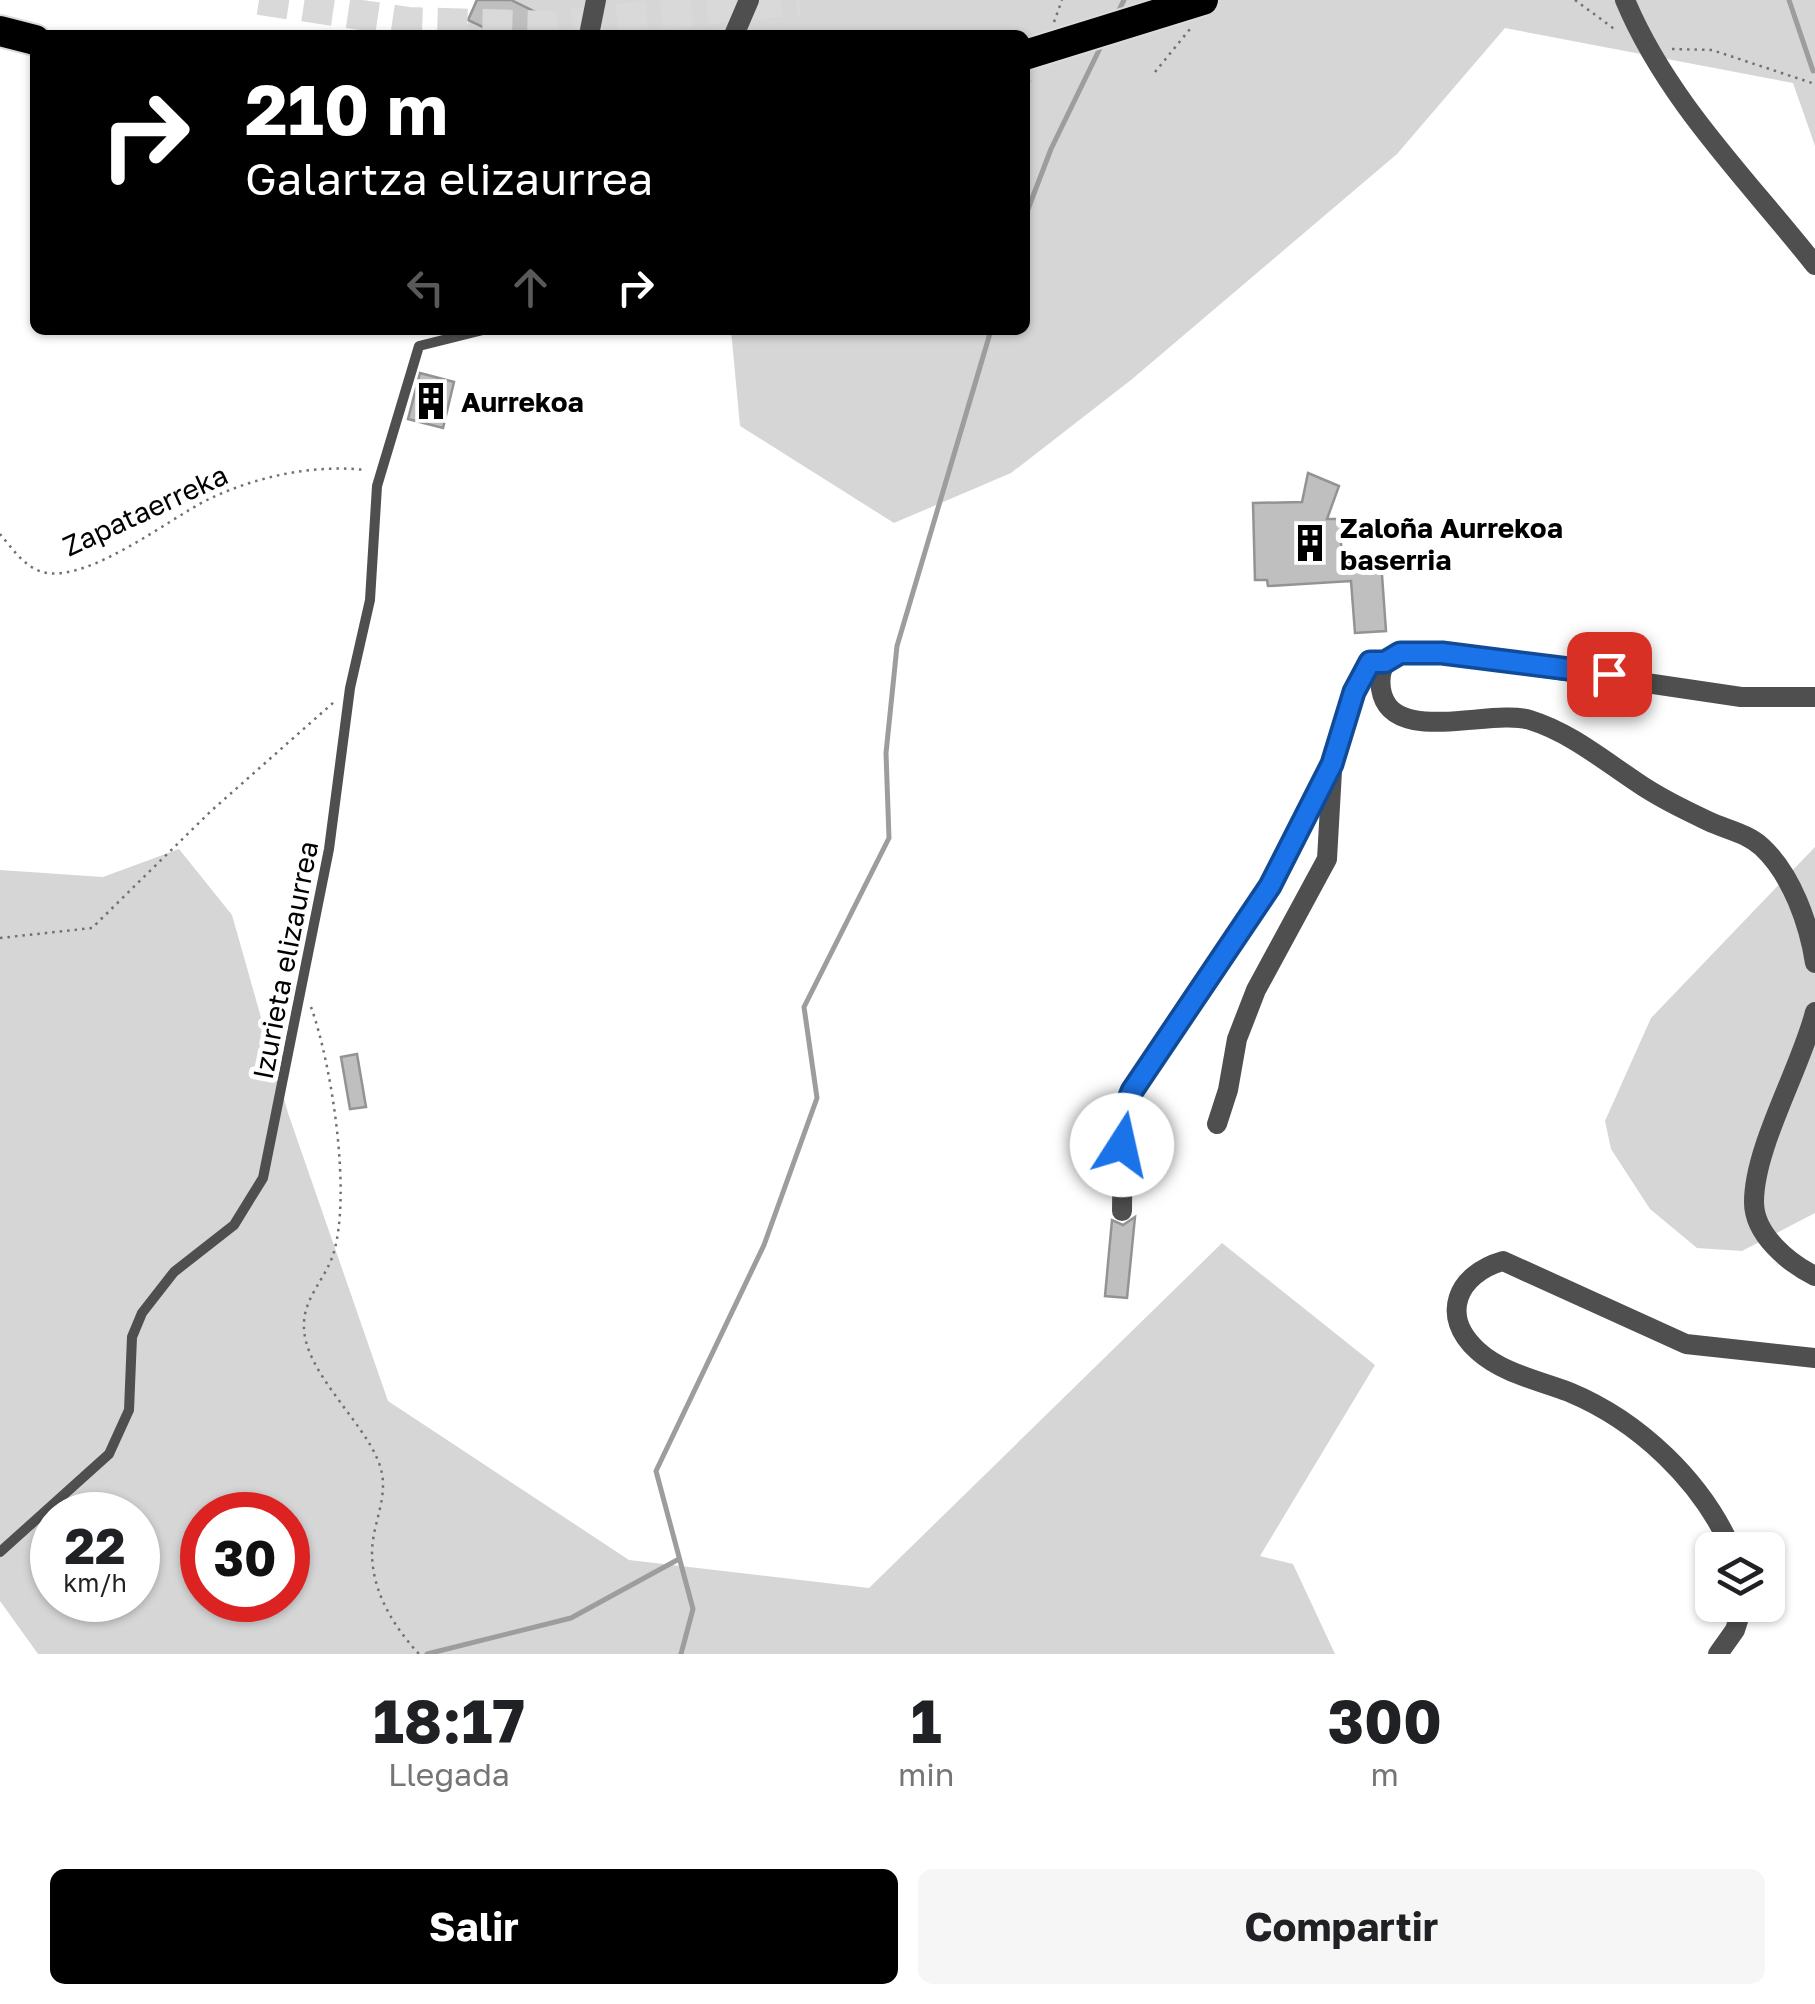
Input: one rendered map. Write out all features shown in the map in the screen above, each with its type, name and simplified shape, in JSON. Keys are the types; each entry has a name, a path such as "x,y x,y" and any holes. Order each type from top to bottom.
{"highway":[{"path":"1030,52 1202,0"},
{"path":"0,30 30,39"}],"street":[{"path":"590,30 596,0"},
{"path":"736,30 749,0"},
{"path":"1625,0 1643,42 1686,107 1815,265"},
{"path":"1122,1211 1123,1114 1132,1091 1270,886 1332,764 1362,673 1370,662 1385,662 1400,653 1442,653 1741,698 1815,697"},
{"path":"1385,662 1381,671 1382,696 1399,716 1423,723 1494,714 1532,720 1589,750 1666,800 1742,833 1762,847 1789,886 1807,927 1815,963"},
{"path":"1217,1124 1237,1039 1256,990 1328,859 1332,764"},
{"path":"1815,1012 1806,1050 1764,1158 1753,1204 1772,1244 1815,1276"},
{"path":"1722,1532 1703,1498 1657,1449 1576,1395 1498,1364 1479,1352 1466,1337 1456,1314 1459,1289 1478,1270 1503,1260 1686,1344 1815,1358"},
{"path":"1718,1654 1738,1622"}],"lane":[{"name":"Izurieta elizaurrea","path":"0,1552 90,1475 113,1448 129,1410 132,1337 142,1313 156,1289 220,1239 255,1194 270,1160 298,992 329,849 350,688 374,572 380,471 419,346 463,335"}],"path":[{"path":"1574,0 1622,35 1669,48 1712,50 1815,84"},
{"path":"1155,72 1189,30"},
{"name":"Zapataerreka","path":"0,534 30,566 45,573 74,571 210,499 258,480 344,468 380,471"},
{"path":"0,938 92,928 211,811 350,688"},
{"path":"298,992 309,1002 318,1026 339,1133 340,1174 333,1256 309,1302 304,1341 380,1464 384,1495 372,1552 376,1580 394,1627 419,1654"}],"shaded area":[{"path":"475,0 1815,0 1815,146 1793,83 1505,28 1397,154 1131,380 1011,473 894,523 740,426 731,335 1030,335 1030,30 466,30"},
{"path":"1815,847 1815,1213 1742,1251 1697,1248 1650,1209 1611,1149 1605,1121 1651,1018"},
{"path":"179,849 232,915 288,1113 388,1401 629,1560 869,1588 1222,1243 1375,1365 1260,1556 1293,1564 1335,1654 38,1654 0,1601 0,870 103,877"}],"building":[{"path":"477,0 511,0 554,21 550,30 484,30 468,20"},
{"name":"Aurrekoa","path":"420,373 454,382 443,428 408,419"},
{"path":"1308,473 1339,486 1327,519 1340,519 1342,564 1381,561 1386,631 1355,633 1351,581 1268,586 1267,580 1255,580 1253,503 1302,502"},
{"path":"357,1054 366,1107 350,1109 341,1057"},
{"path":"1135,1217 1127,1298 1105,1296 1112,1220 1123,1225"}],"waterway":[{"path":"1117,14 1124,0"},
{"path":"1789,0 1813,71"},
{"path":"1030,204 1051,149 1103,42"},
{"path":"681,1654 693,1609 656,1471 764,1245 817,1098 804,1007 889,838 886,753 897,646 990,335"},
{"path":"427,1654 571,1618 679,1559"}],"tunnel":[{"path":"259,0 409,22 553,26 799,0"}],"place":[{"name":"Aurrekoa","path":"431,401"},
{"name":"Zaloña Aurrekoa baserria","path":"1310,543"}],"route":[{"path":"1122,1145 1123,1114 1132,1091 1270,886 1332,764 1354,692 1370,662 1385,662 1400,653 1442,653 1609,674"}]}
